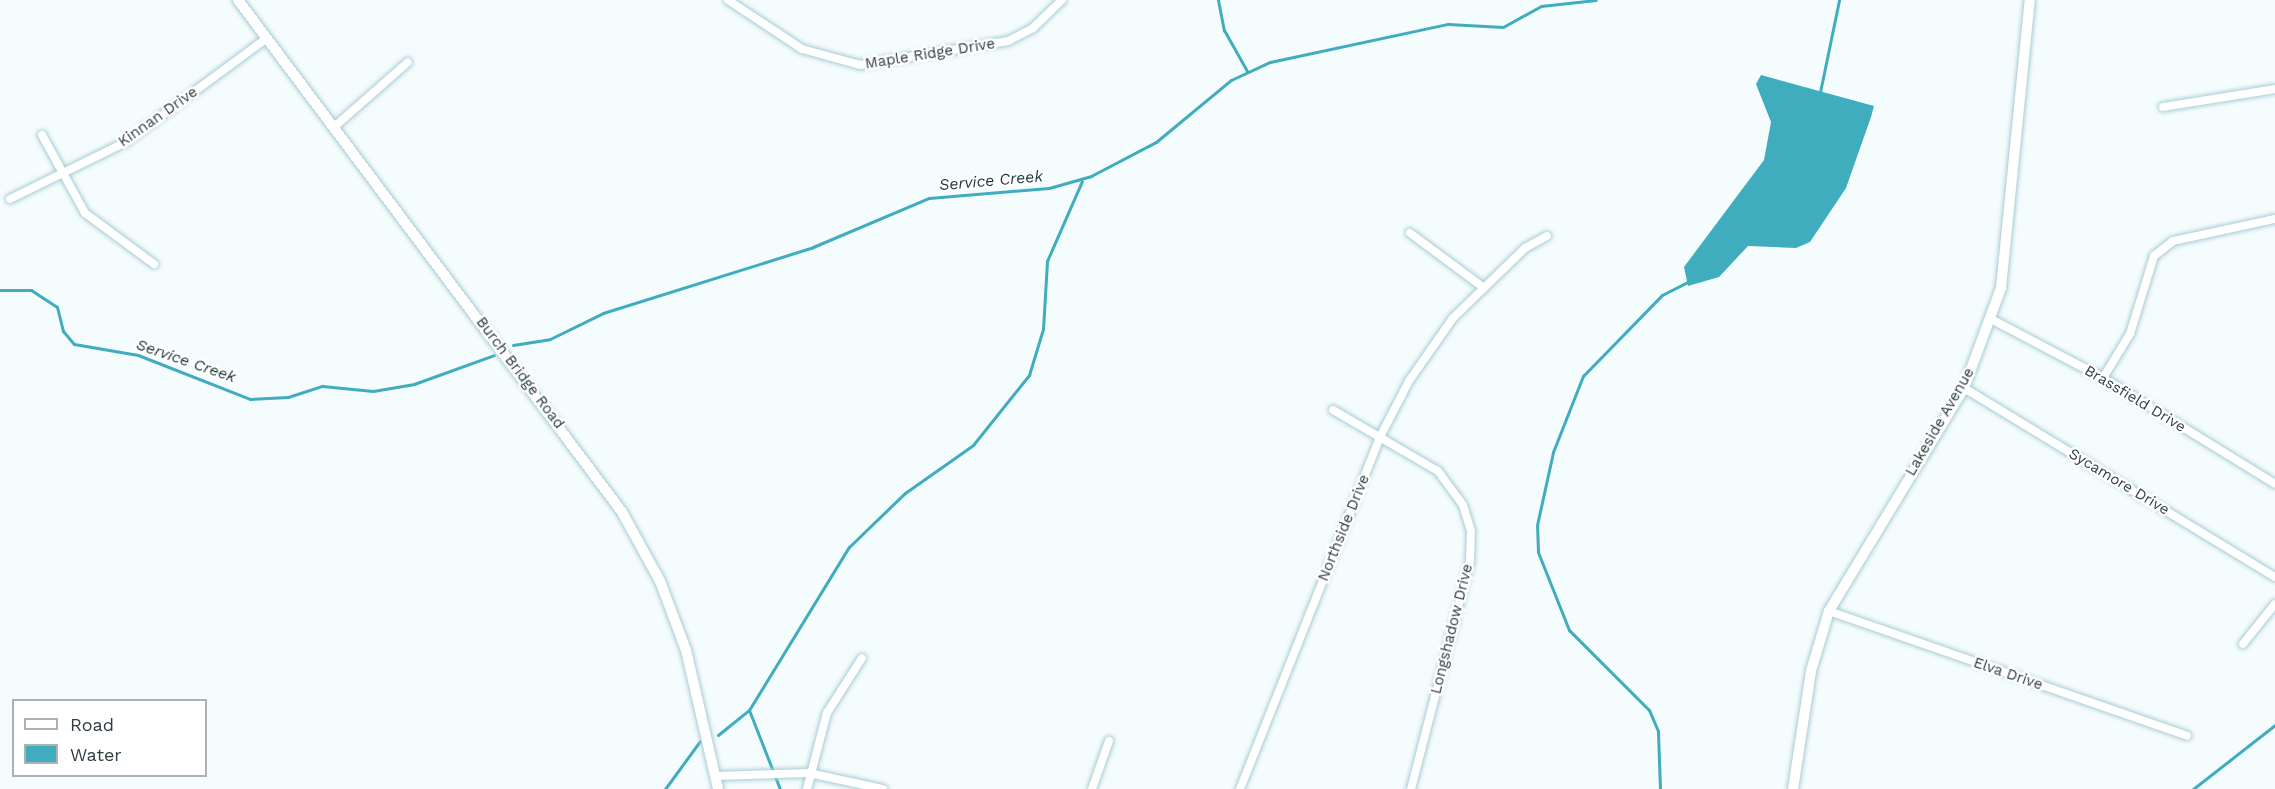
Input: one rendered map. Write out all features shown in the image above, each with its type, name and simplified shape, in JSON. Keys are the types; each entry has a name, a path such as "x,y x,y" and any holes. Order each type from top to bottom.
{"street":[{"name":"Burch Bridge Road","path":"238,0 611,496 642,546 686,650 717,789"},
{"name":"Maple Ridge Drive","path":"728,0 802,49 860,65 1008,41 1033,28 1062,0"},
{"name":"Lakeside Avenue","path":"1792,789 1811,671 1829,611 1964,388 1991,319 2010,238 2031,0"},
{"name":"Kinnan Drive","path":"10,199 126,141 267,38"},
{"path":"334,127 408,62"},
{"path":"2163,107 2275,89"},
{"path":"42,135 59,175 85,213 154,264"},
{"path":"2103,378 2130,334 2154,256 2173,241 2275,219"},
{"path":"1410,233 1484,288"},
{"name":"Northside Drive","path":"1240,789 1381,435 1424,358 1484,288 1524,248 1547,236"},
{"name":"Brassfield Drive","path":"1991,319 2103,378 2275,484"},
{"name":"Sycamore Drive","path":"1964,388 2275,577"},
{"name":"Longshadow Drive","path":"1333,410 1381,435 1438,471 1463,505 1471,531 1470,561 1412,789"},
{"path":"2243,644 2275,604"},
{"name":"Elva Drive","path":"1829,611 2187,736"},
{"path":"807,789 809,773 827,713 862,658"},
{"path":"1092,789 1110,741"},
{"path":"715,776 809,773 883,789"}],"water":[{"path":"1761,75 1874,106 1871,117 1846,188 1810,242 1796,248 1748,246 1719,277 1688,286 1684,267 1764,160 1771,122 1756,84"}],"waterway":[{"path":"1218,0 1224,30 1247,71"},
{"name":"Service Creek","path":"513,345 550,339 603,313 813,247 929,198 1049,188 1091,176 1156,142 1231,80 1270,62 1448,24 1503,27 1541,6 1596,0"},
{"path":"1820,92 1839,0"},
{"path":"718,735 749,710 849,547 905,493 973,445 1029,375 1043,329 1047,261 1082,181"},
{"path":"1660,789 1658,731 1649,710 1569,630 1538,552 1537,525 1553,452 1583,376 1662,295 1688,282"},
{"name":"Service Creek","path":"0,290 31,290 57,307 63,331 74,344 138,355 250,399 288,397 322,386 373,391 414,384 494,355"},
{"path":"749,710 780,789"},
{"path":"2193,789 2275,725"},
{"path":"665,789 700,741"}]}
